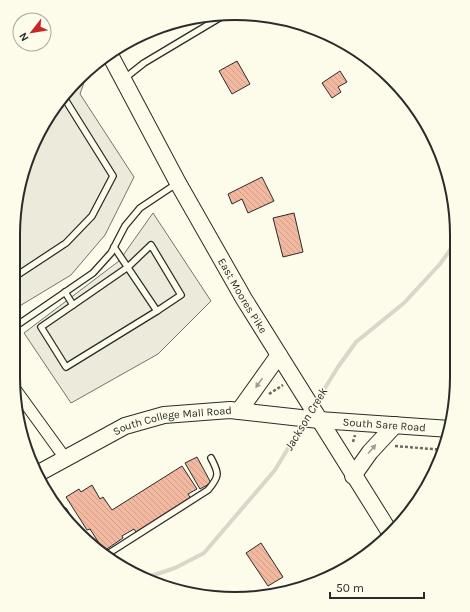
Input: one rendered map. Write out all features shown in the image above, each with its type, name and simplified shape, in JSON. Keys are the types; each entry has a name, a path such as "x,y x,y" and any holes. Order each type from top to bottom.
{"main road":[{"name":"East Moores Pike","path":"112,59 178,183 244,299 321,421 353,476 387,529"},
{"path":"239,411 279,355"},
{"name":"South College Mall Road","path":"42,471 125,426 164,415 239,411 321,421"},
{"name":"South Sare Road","path":"321,421 444,428"},
{"path":"353,476 370,452 394,425"}],"street":[{"path":"21,397 65,458"}],"lane":[{"path":"123,80 144,63 214,21"},
{"path":"20,273 66,243 71,238 92,216 113,176 66,101"},
{"path":"20,323 93,273 111,253 125,226 140,208 178,183"},
{"path":"151,245 181,295 66,367 41,327 128,267 151,245"},
{"path":"114,247 157,311"},
{"path":"65,292 73,305"},
{"path":"110,552 208,490 216,480 218,471 211,458"}],"path":[{"path":"274,391 285,384"},
{"path":"349,443 353,442 358,445"},
{"path":"389,446 438,450"}],"shaded area":[{"path":"84,82 80,94 134,177 105,235 71,275 20,306 20,221 27,179 36,153 49,127 64,104"},
{"path":"153,213 211,301 158,354 71,403 24,333 119,261"}],"building":[{"path":"237,61 250,84 232,94 219,71"},
{"path":"340,71 347,82 338,87 341,92 332,98 322,83"},
{"path":"262,177 274,201 248,213 242,199 232,204 228,194"},
{"path":"294,213 303,252 283,257 273,218"},
{"path":"197,457 211,483 200,489 185,463"},
{"path":"182,466 197,489 188,494 191,499 136,532 134,529 122,536 123,538 106,549 100,545 90,529 87,530 66,497 79,489 81,492 92,485 100,499 103,497 112,510"},
{"path":"261,543 283,577 268,586 246,553"}],"waterway":[{"name":"Jackson Creek","path":"315,404 338,367 356,342 404,303 440,264 450,250"},
{"name":"Jackson Creek","path":"152,576 175,568 204,553 275,470 304,422"}]}
